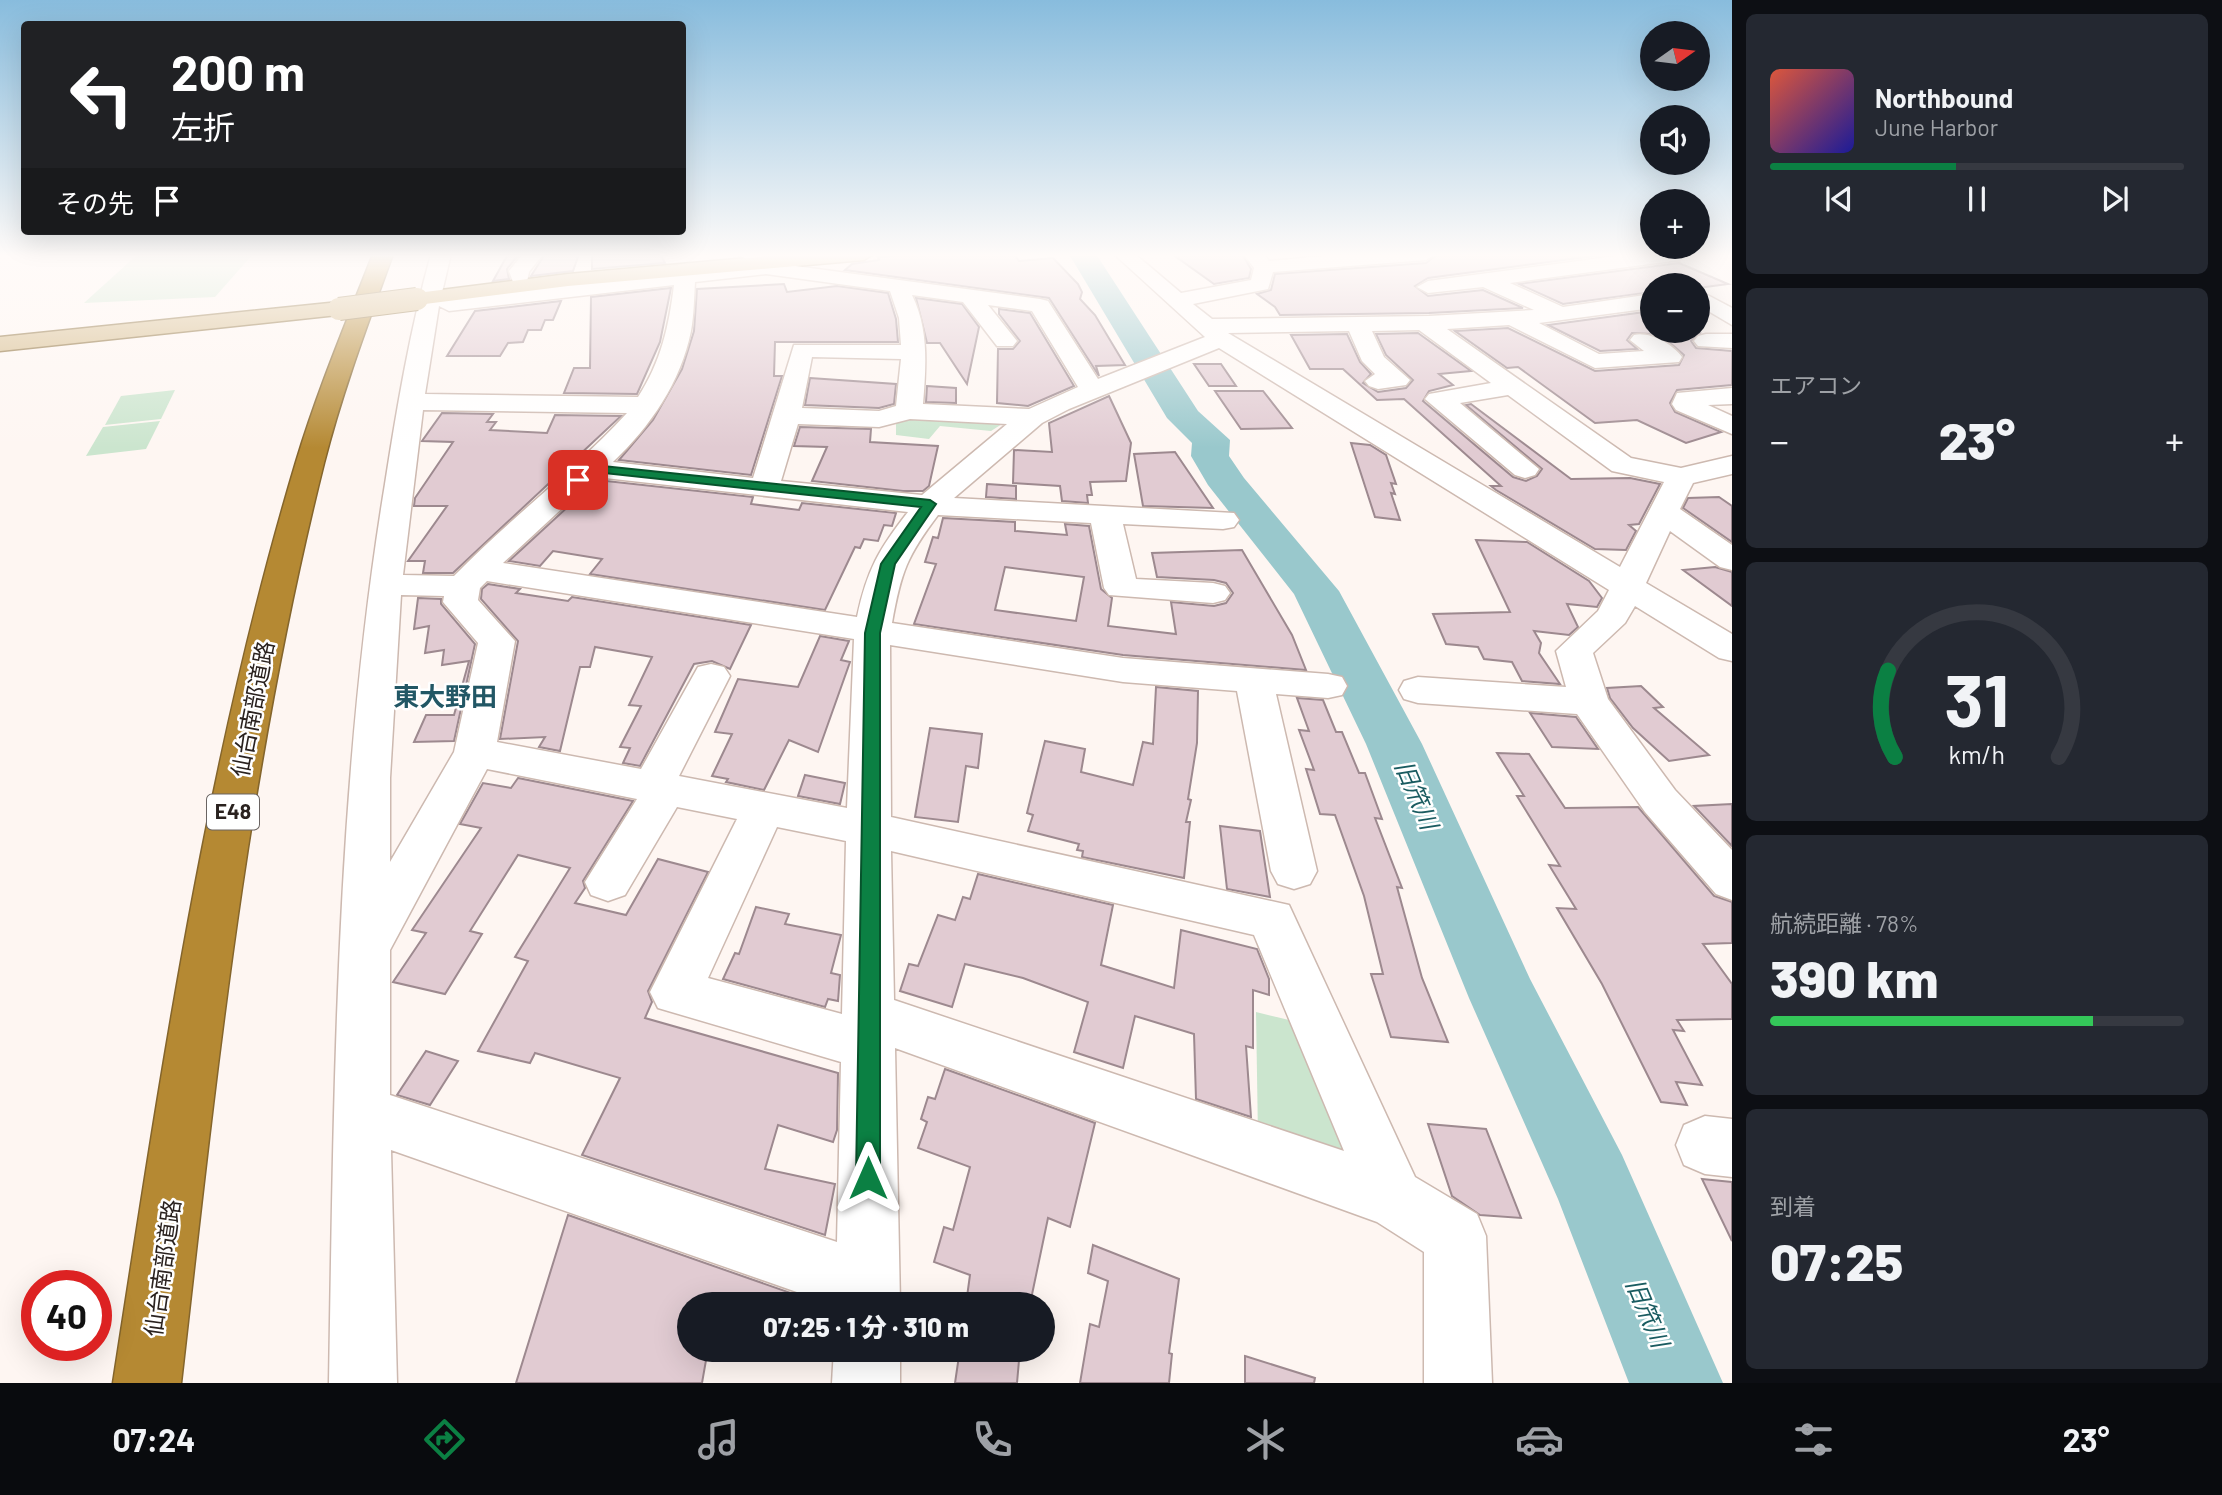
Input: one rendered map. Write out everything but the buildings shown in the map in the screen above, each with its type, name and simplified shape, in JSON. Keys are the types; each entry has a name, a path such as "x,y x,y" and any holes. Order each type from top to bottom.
{"highway":[{"name":"仙台南部道路","path":"147,1383 219,886 270,624 310,461 358,319"}],"main road":[{"path":"0,344 250,319"}],"street":[{"path":"363,1383 363,1113 369,778 385,584 411,402 431,319"},
{"path":"367,945 475,752 497,641 460,602 470,578 548,502 593,468 648,405 667,372 684,319"},
{"path":"909,411 914,352 911,319"},
{"path":"987,319 1005,341"},
{"path":"1048,319 1093,390"},
{"path":"1197,319 1213,332 1732,650"},
{"path":"868,1292 872,633 888,564 930,504 974,463 1032,418 1093,390 1175,359 1213,332 1483,319"},
{"path":"1512,319 1595,361 1670,358 1647,343"},
{"path":"1423,322 1622,465 1681,477 1732,465"},
{"path":"1357,323 1374,361 1397,380 1378,381"},
{"path":"1710,341 1732,341"},
{"path":"764,488 787,416 802,350 914,352"},
{"path":"1512,387 1438,399 1525,469"},
{"path":"1732,396 1686,398 1685,404 1732,426"},
{"path":"411,402 648,405"},
{"path":"787,416 879,419 909,411 1032,418"},
{"path":"593,468 930,504 1223,520"},
{"path":"1681,477 1613,616 1574,651 1589,702 1661,801 1732,881"},
{"path":"1664,512 1732,560"},
{"path":"1105,514 1121,588 1213,593"},
{"path":"385,584 470,578 1123,670 1328,686"},
{"path":"608,882 660,788 711,676"},
{"path":"1254,681 1293,871"},
{"path":"1418,690 1589,702"},
{"path":"475,752 870,829 1272,919 1394,1198"},
{"path":"764,808 676,992 868,1030 1394,1198 1455,1236 1458,1383"},
{"path":"363,1113 862,1292"},
{"path":"866,1383 867,1362"}],"green space":[{"path":"175,390 161,419 105,425 121,396"},
{"path":"924,416 993,419 1002,424 991,431 940,426 929,439 896,435 896,423"},
{"path":"160,421 146,449 86,456 103,427"},
{"path":"1256,1012 1289,1020 1356,1157 1258,1137"}],"waterway":[{"name":"旧笊川","path":"1123,319 1185,418 1211,440 1210,456 1228,485 1316,591 1394,744 1504,998 1593,1184 1676,1383"}],"district":[{"name":"東大野田","path":"445,697"}],"route":[{"path":"578,480 593,468 930,504 888,564 883,576 872,633 868,1178"}]}
